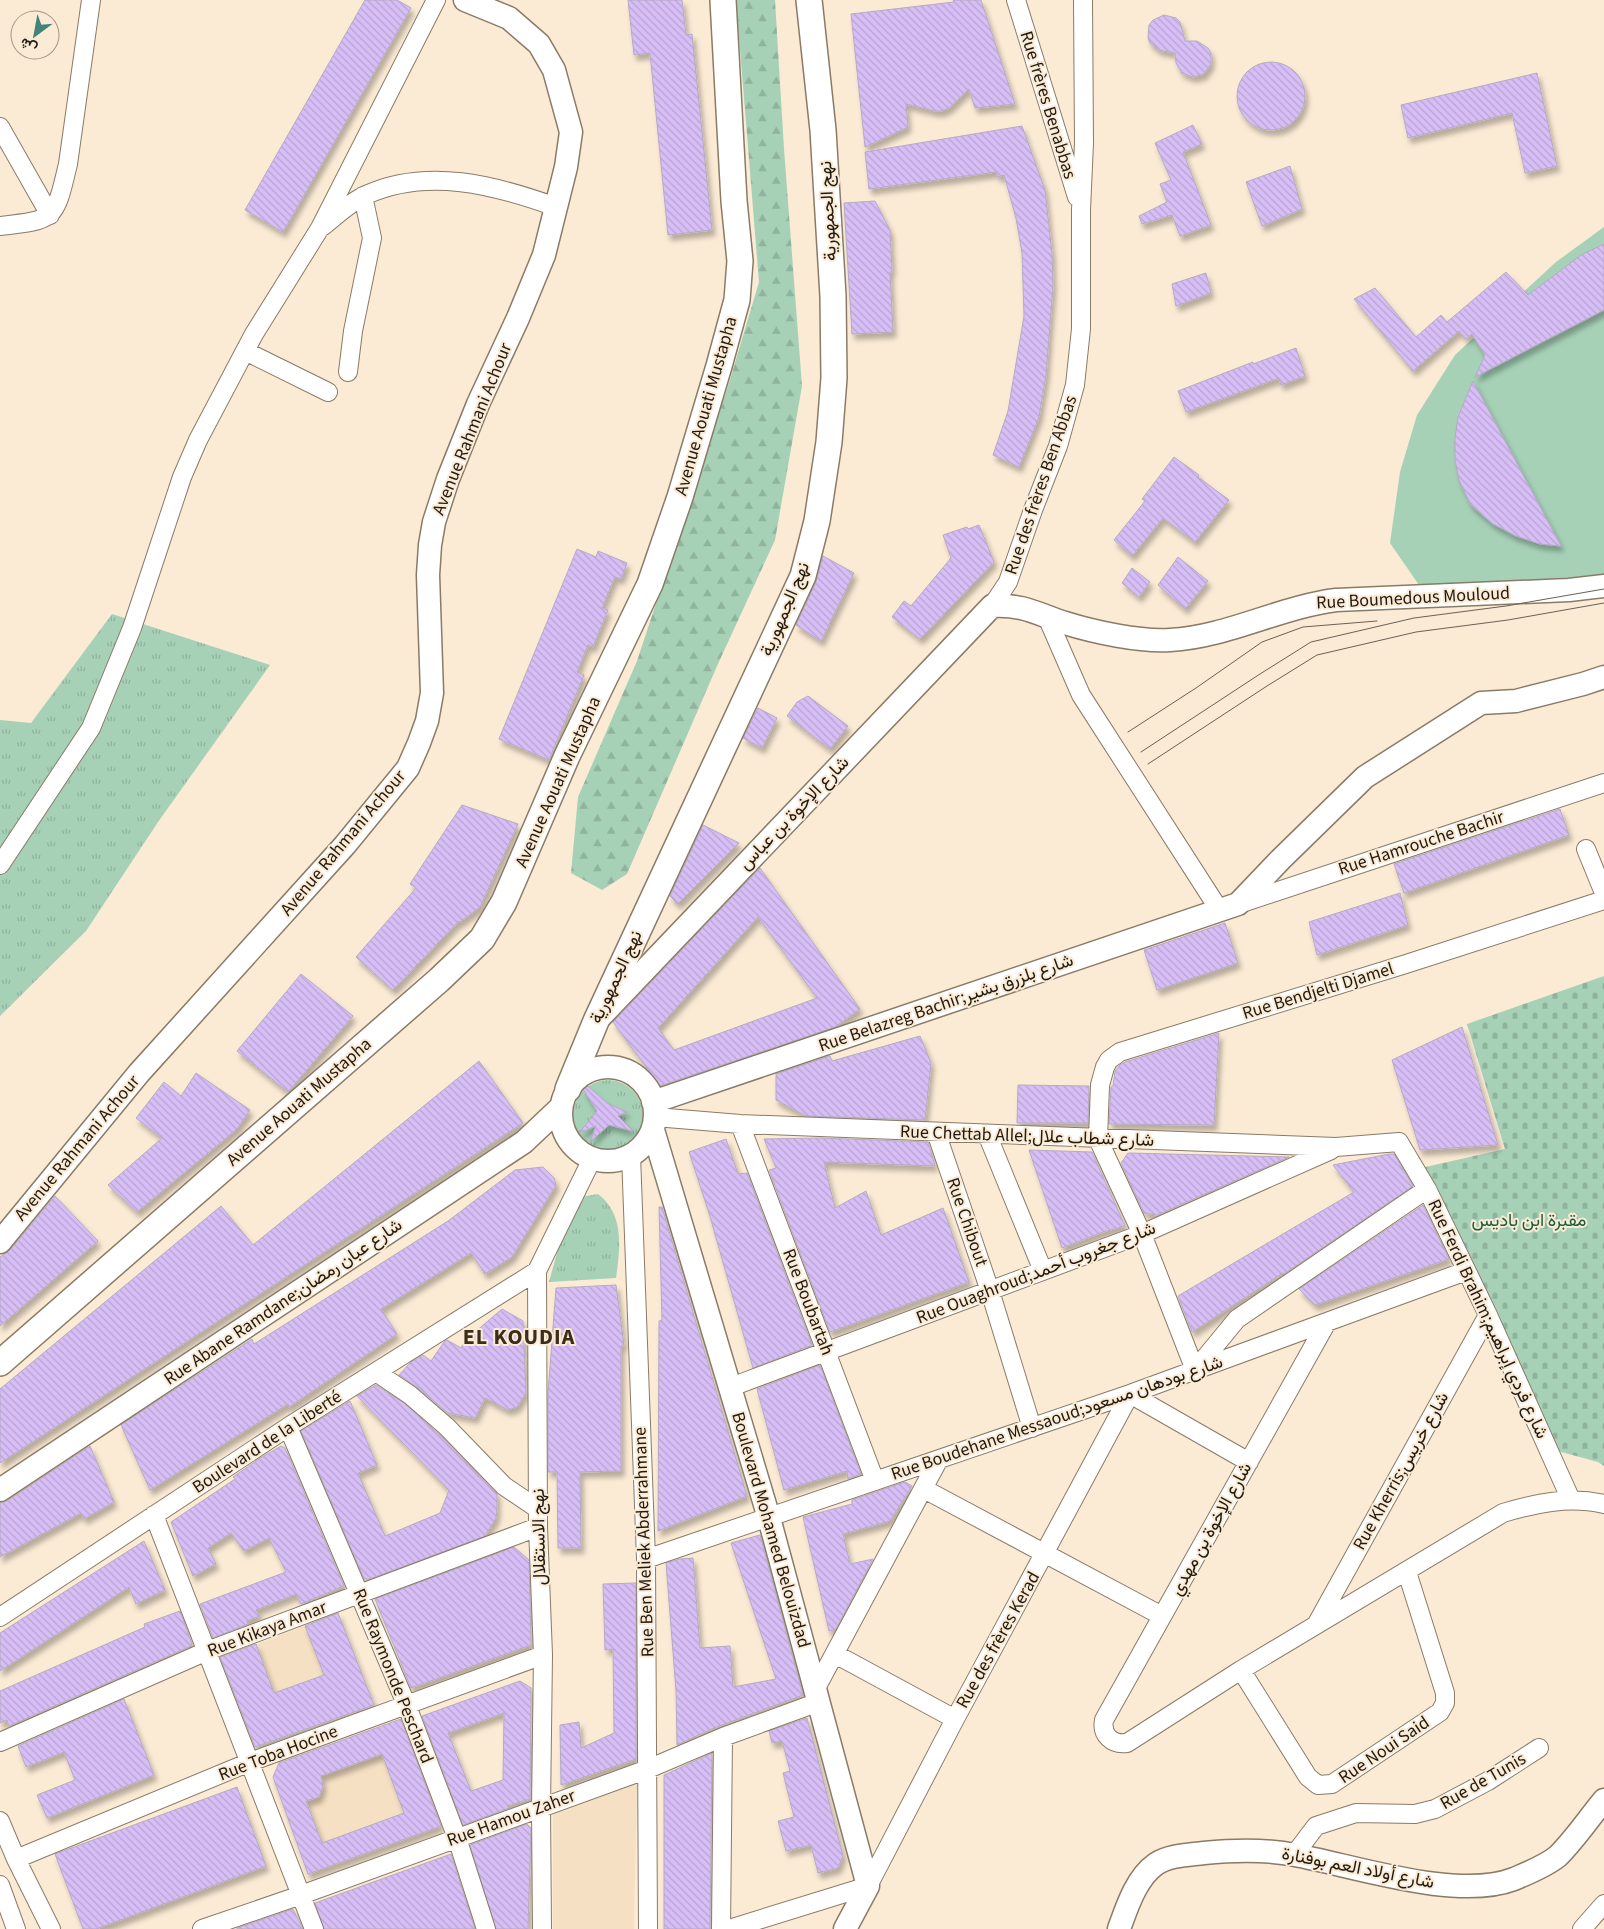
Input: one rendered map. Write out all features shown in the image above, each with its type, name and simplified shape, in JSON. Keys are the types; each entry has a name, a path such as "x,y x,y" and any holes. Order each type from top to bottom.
{"main road":[{"name":"Avenue Aouati Mustapha","path":"0,1363 439,980 482,939 504,902 567,756 650,584 680,497 738,300 740,261 734,201 723,0"},
{"name":"نهج الجمهورية","path":"564,1098 596,1021 803,576 817,521 829,442 834,378 833,296 823,130 809,0"}],"street":[{"path":"0,226 30,223 50,216 55,209 63,187 68,164 91,0"},
{"path":"0,865 91,728 132,628 182,477 198,440 254,334 320,228 436,0"},
{"name":"Rue frères Benabbas","path":"1016,0 1081,210"},
{"path":"1081,210 1084,143 1082,0"},
{"name":"Avenue Rahmani Achour","path":"0,1242 139,1073 345,845 408,768 427,721 432,693 428,575 434,522 448,479 478,404 518,318 544,255 566,167 571,132 554,70 539,44 509,18 477,2"},
{"path":"3,142 50,216"},
{"path":"320,228 364,196 417,180 446,180 499,189 556,207"},
{"path":"348,372 353,330 372,238 364,196"},
{"name":"Rue des frères Ben Abbas","path":"992,606 1008,582 1058,446 1075,385 1081,329 1081,210"},
{"path":"245,351 328,392"},
{"name":"Rue Boumedous Mouloud","path":"992,606 1010,605 1029,609 1068,624 1125,636 1169,640 1208,635 1313,602 1569,590 1604,586"},
{"name":"شارع الإخوة بن عباس","path":"596,1021 992,606"},
{"path":"1048,617 1081,695 1229,908 1365,778 1480,703 1516,701 1604,677"},
{"name":"Rue Hamrouche Bachir","path":"1229,908 1604,783"},
{"path":"1586,849 1604,893"},
{"name":"Rue Bendjelti Djamel","path":"1098,1139 1100,1085 1109,1060 1120,1052 1604,900"},
{"name":"Rue Belazreg Bachir;شارع بلزرق بشير","path":"654,1116 1229,908"},
{"path":"607,1067 622,1069 636,1076 647,1088 654,1116 648,1140 630,1156 618,1160 605,1161 592,1159 578,1150 567,1138 561,1123 564,1098 578,1078 591,1070 607,1067"},
{"name":"Rue Abane Ramdane;شارع عبان رمضان","path":"0,1490 524,1142 564,1098"},
{"name":"Rue Chettab Allel;شارع شطاب علال","path":"654,1116 740,1124 1098,1139 1336,1147 1399,1142"},
{"name":"Boulevard Mohamed Belouizdad","path":"654,1116 769,1518 868,1886"},
{"name":"Rue Boubartah","path":"740,1124 875,1481"},
{"name":"Rue Chibout","path":"936,1132 990,1291 1032,1428"},
{"path":"987,1134 1042,1271"},
{"path":"1098,1139 1142,1234 1195,1370 1237,1319 1427,1189"},
{"name":"Rue Ferdi Brahim;شارع فردي إبراهيم","path":"1399,1142 1427,1189 1488,1315 1571,1500"},
{"name":"Rue Ouaghroud;شارع جغروب أحمد","path":"731,1387 1142,1234 1336,1147"},
{"name":"Rue Ben Meliek Abderrahmane","path":"630,1156 646,1559 648,1929"},
{"name":"نهج الاستقلال","path":"542,1929 540,1808 543,1655 538,1527 537,1271 592,1159"},
{"name":"Boulevard de la Liberté","path":"0,1617 288,1427 537,1271"},
{"name":"Rue Boudehane Messaoud;شارع بودهان مسعود","path":"646,1559 1130,1394 1466,1271"},
{"name":"Rue Kherris;شارع خريس","path":"1315,1626 1488,1315"},
{"name":"شارع الإخوة بن مهدي","path":"1241,1670 1127,1743 1118,1744 1107,1737 1104,1729 1104,1720 1327,1322"},
{"path":"376,1372 410,1395 447,1428 504,1486 538,1509"},
{"path":"1130,1394 1249,1462"},
{"name":"Rue des frères Kerad","path":"868,1886 955,1719 1130,1394"},
{"name":"Rue Raymonde Peschard","path":"288,1427 407,1706 456,1838 486,1929"},
{"path":"817,1696 835,1654 939,1459"},
{"path":"924,1488 1162,1616"},
{"path":"1241,1670 1503,1513 1538,1503 1571,1500 1604,1504"},
{"path":"154,1515 314,1929"},
{"name":"Rue Kikaya Amar","path":"0,1742 207,1651 538,1527"},
{"name":"Rue Noui Said","path":"1241,1670 1308,1776 1318,1785 1332,1784 1440,1712 1443,1708 1445,1693 1407,1572"},
{"path":"835,1654 955,1719"},
{"name":"Rue Toba Hocine","path":"16,1859 250,1762 543,1655"},
{"name":"Rue Hamou Zaher","path":"202,1929 648,1769 817,1696"},
{"path":"721,1929 723,1737"},
{"name":"Rue de Tunis","path":"1294,1855 1316,1826 1356,1813 1416,1814 1436,1809 1488,1781 1539,1748"},
{"name":"شارع أولاد العم بوفنارة","path":"1119,1929 1128,1904 1143,1878 1156,1864 1174,1856 1223,1851 1263,1850 1294,1855 1390,1877 1450,1885 1487,1886 1513,1879 1557,1856 1604,1800"},
{"path":"0,1821 16,1859 51,1929"},
{"path":"0,1885 16,1929"},
{"path":"729,1929 868,1886"},
{"path":"846,1929 868,1886"},
{"path":"1582,1929 1604,1904"}],"shaded area":[{"path":"337,1612 373,1703 255,1747 221,1659"},
{"path":"403,1718 443,1825 308,1874 273,1777 277,1767 281,1763"},
{"path":"637,1783 634,1929 553,1929 553,1814"}],"green space":[{"path":"736,0 775,0 802,386 775,540 717,666 627,874 602,890 571,873 578,797 637,661 729,383 759,282"},
{"path":"1604,227 1604,574 1480,587 1421,588 1390,543 1400,472 1417,415 1455,355 1556,262"},
{"path":"112,614 270,665 158,822 86,931 0,1016 0,720 31,723"},
{"name":"مقبرة ابن باديس","path":"1604,976 1604,1466 1598,1462 1554,1450 1421,1168 1505,1149 1467,1024"},
{"path":"608,1080 621,1083 633,1090 640,1102 643,1115 640,1128 633,1140 621,1147 608,1150 595,1147 583,1140 576,1128 573,1115 576,1102 583,1090 595,1083"},
{"path":"598,1194 607,1202 617,1222 619,1255 616,1278 549,1282 562,1235 581,1197"}],"building":[{"path":"365,0 397,0 411,8 283,232 245,210"},
{"path":"628,0 682,0 686,35 692,34 712,230 668,235 650,53 634,55"},
{"path":"953,0 981,0 1015,104 975,108 969,89 949,108 942,111 906,104 908,127 865,147 851,14 954,2"},
{"path":"1164,15 1176,18 1180,22 1185,41 1197,41 1208,48 1211,53 1211,64 1204,74 1193,77 1182,73 1176,63 1175,53 1159,50 1150,43 1148,38 1149,25 1153,20"},
{"path":"1271,62 1284,65 1295,72 1302,83 1305,96 1302,109 1295,120 1284,127 1271,130 1258,127 1247,120 1240,109 1237,96 1240,83 1247,72 1258,65"},
{"path":"1537,73 1557,166 1525,173 1512,113 1408,138 1401,105"},
{"path":"1193,125 1202,144 1183,152 1211,225 1180,236 1172,215 1142,224 1139,216 1167,202 1160,184 1171,180 1155,143"},
{"path":"1022,126 1045,190 1052,254 1053,286 1046,375 1039,417 1019,467 993,455 1008,411 1024,316 1022,253 1016,218 1004,175 998,177 996,172 869,189 865,152"},
{"path":"1290,166 1302,209 1262,226 1246,182"},
{"path":"875,201 890,230 893,332 852,334 844,203"},
{"path":"1604,244 1604,310 1475,377 1485,355 1472,334 1466,339 1459,331 1413,371 1354,299 1375,288 1416,337 1441,315 1447,322 1506,272 1528,295 1581,255"},
{"path":"1206,273 1211,293 1176,306 1172,284"},
{"path":"1296,348 1305,376 1281,385 1279,378 1186,412 1178,391 1253,362 1253,364"},
{"path":"1473,381 1561,546 1540,544 1516,536 1493,524 1471,505 1459,480 1455,460 1455,438 1458,417"},
{"path":"1174,457 1229,500 1195,542 1163,518 1132,556 1114,540 1145,501 1142,499"},
{"path":"979,525 994,562 920,639 892,617 904,601 911,606 951,558 943,535"},
{"path":"577,549 596,557 598,551 627,563 621,579 615,577 602,608 608,610 593,647 588,645 577,672 584,675 549,760 499,739"},
{"path":"823,556 854,573 821,641 796,625 816,582"},
{"path":"1178,557 1208,581 1185,609 1158,585"},
{"path":"1132,568 1150,582 1139,597 1122,583"},
{"path":"808,696 848,726 830,749 787,716 797,702"},
{"path":"758,708 777,718 762,748 743,738"},
{"path":"462,805 518,824 480,907 459,921 393,990 356,957 416,888 410,884"},
{"path":"1560,809 1569,835 1404,893 1394,864"},
{"path":"703,825 739,843 678,904 670,896"},
{"path":"760,868 860,1009 835,1027 660,1086 613,1022","holes":["758,917 817,998 674,1050 658,1028"]},
{"path":"1400,893 1408,925 1317,955 1309,922"},
{"path":"1225,923 1238,963 1157,990 1144,950"},
{"path":"301,974 353,1016 288,1092 237,1051"},
{"path":"1462,1027 1498,1145 1420,1150 1392,1060"},
{"path":"1219,1033 1214,1125 1109,1124 1111,1087 1113,1086 1115,1071 1120,1065"},
{"path":"920,1036 931,1063 925,1120 806,1116 776,1100 776,1074 830,1056 832,1061"},
{"path":"479,1061 523,1123 0,1463 0,1389 221,1206 253,1245"},
{"path":"196,1073 250,1110 237,1129 137,1212 108,1185 162,1138 136,1118 164,1082 181,1096"},
{"path":"1018,1085 1089,1086 1088,1123 1017,1123"},
{"path":"588,1086 607,1103 627,1112 618,1116 633,1131 609,1125 590,1142 596,1126 579,1133 597,1111 583,1089"},
{"path":"820,1138 928,1142 935,1166 824,1162 835,1208 866,1191 881,1235 943,1208 969,1282 830,1332 769,1170 776,1168 764,1139"},
{"path":"726,1139 738,1174 747,1173 812,1345 753,1368 709,1213 689,1152"},
{"path":"1029,1150 1092,1152 1125,1226 1103,1232 1062,1248"},
{"path":"1128,1153 1289,1157 1157,1215 1144,1213 1121,1163"},
{"path":"1394,1154 1413,1186 1284,1274 1192,1332 1178,1296 1354,1192 1333,1165"},
{"path":"543,1167 554,1178 556,1185 512,1257 485,1274 471,1253 381,1309 397,1334 289,1407 288,1404 150,1490 121,1425 252,1339 254,1344 448,1221 515,1170"},
{"path":"55,1196 98,1241 0,1326 0,1257 10,1250"},
{"path":"1423,1205 1449,1259 1315,1305 1299,1289"},
{"path":"659,1207 662,1207 747,1496 658,1531 659,1321 662,1320"},
{"path":"616,1285 624,1346 621,1346 621,1471 580,1472 581,1548 558,1548 557,1472 548,1472 548,1393 556,1288"},
{"path":"502,1309 523,1321 526,1393 517,1407 508,1410 485,1398 475,1418 448,1413 417,1387 399,1375 411,1362 423,1355 431,1361 447,1340 461,1348 471,1330 475,1332"},
{"path":"820,1365 861,1474 848,1479 847,1471 784,1490 757,1389"},
{"path":"376,1385 404,1403 440,1435 497,1494 497,1509 496,1518 485,1536 367,1580 366,1578 364,1579 301,1431 350,1401 377,1465 358,1473 385,1536 440,1513 449,1490 357,1396"},
{"path":"90,1446 114,1502 84,1519 81,1513 0,1557 0,1503 7,1501"},
{"path":"281,1446 285,1448 344,1586 301,1604 296,1594 256,1610 260,1616 247,1621 248,1624 213,1638 200,1604 286,1572 269,1538 244,1551 231,1533 208,1548 216,1564 193,1576 171,1522 235,1479 233,1477 259,1459"},
{"path":"905,1482 912,1486 890,1521 843,1534 850,1564 873,1559 836,1629 829,1631 803,1517 852,1504 852,1500"},
{"path":"760,1535 803,1695 714,1728 677,1745 676,1691 666,1563 693,1558 700,1648 730,1646 733,1687 776,1679 731,1543"},
{"path":"144,1541 165,1590 136,1604 129,1587 0,1671 0,1633"},
{"path":"514,1547 529,1560 531,1645 411,1688 375,1599"},
{"path":"636,1583 636,1759 561,1785 560,1725 579,1722 581,1748 614,1733 613,1649 605,1650 603,1584"},
{"path":"180,1611 192,1644 189,1647 9,1726 7,1720 0,1723 0,1691 145,1627 144,1624"},
{"path":"338,1613 374,1705 255,1747 220,1657 256,1644 274,1693 324,1675 305,1626"},
{"path":"520,1681 531,1688 530,1799 507,1806 509,1808 463,1825 422,1716","holes":["504,1713 503,1780 471,1791 448,1733"]},
{"path":"124,1699 154,1775 47,1818 37,1795 75,1780 64,1752 26,1767 18,1746"},
{"path":"807,1718 843,1856 838,1868 818,1873 811,1845 786,1851 778,1821 794,1817 783,1773 790,1771 782,1741 772,1743 769,1731"},
{"path":"401,1719 441,1826 308,1874 273,1777 279,1763","holes":["382,1754 404,1813 322,1843 306,1801 319,1797 323,1787 321,1776"]},
{"path":"712,1753 710,1929 664,1929 664,1775"},
{"path":"237,1787 266,1866 96,1929 83,1929 55,1854"},
{"path":"527,1824 531,1828 528,1929 496,1929 470,1845"},
{"path":"451,1854 475,1929 324,1929 315,1903"},
{"path":"293,1909 303,1929 237,1929 237,1928"}],"tram line":[{"path":"1141,752 1311,642 1414,618 1506,606 1604,589"},
{"path":"1148,764 1317,655 1416,632 1508,620 1604,603"},
{"path":"1128,732 1262,642 1303,627 1377,621"}],"district":[{"name":"EL KOUDIA","path":"519,1337"}]}
